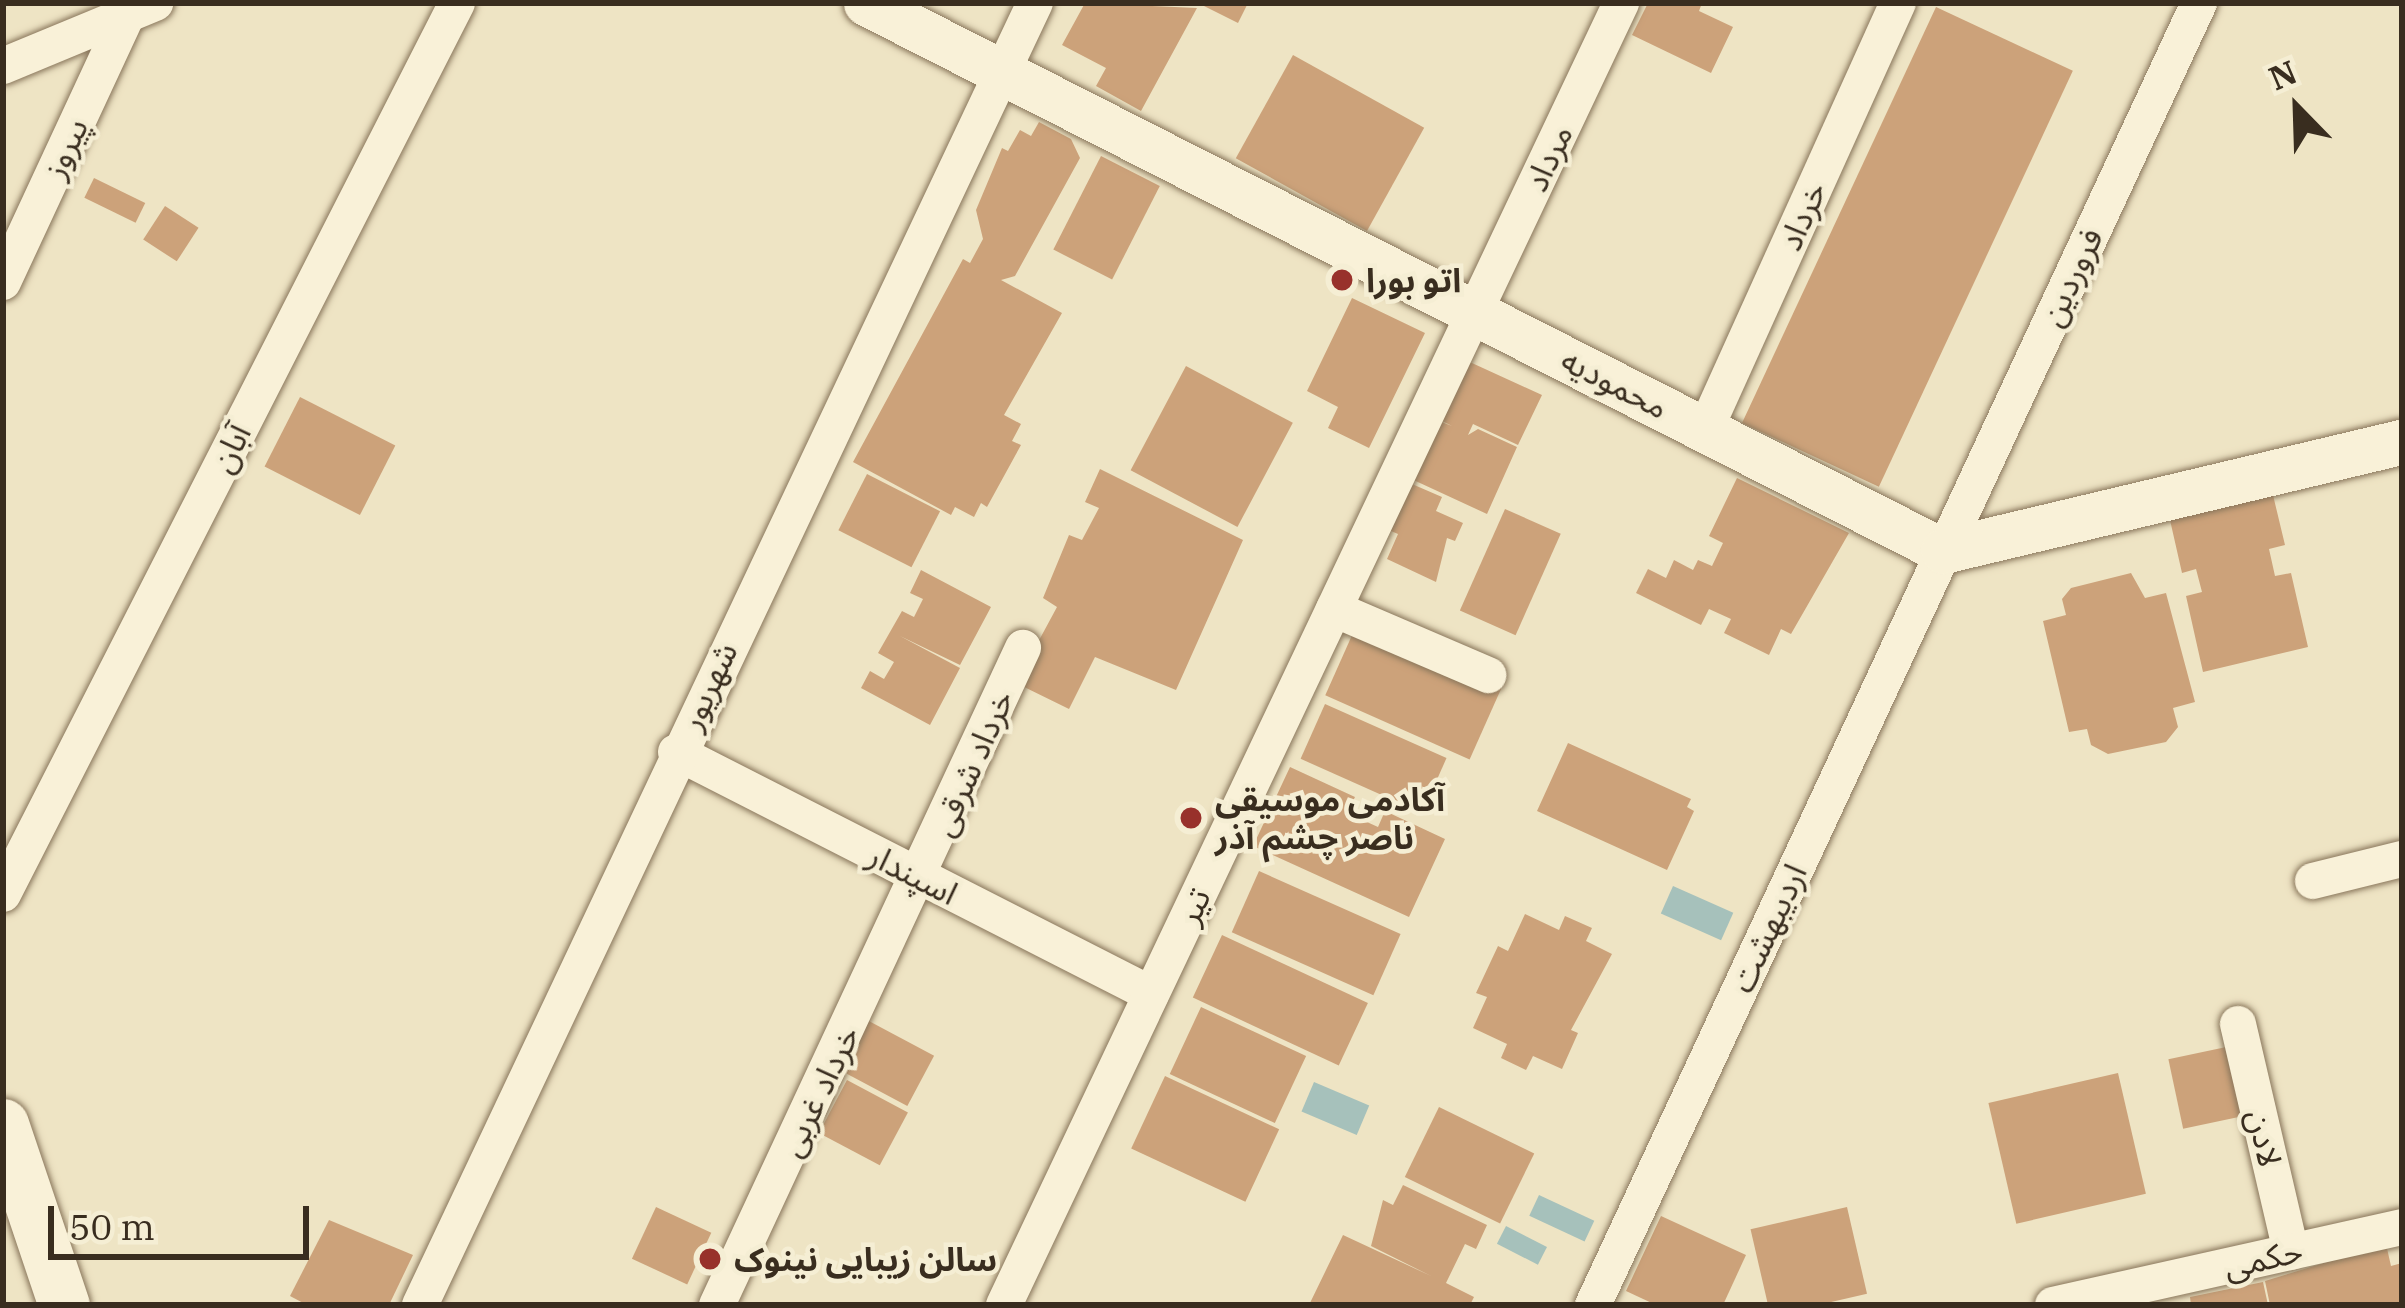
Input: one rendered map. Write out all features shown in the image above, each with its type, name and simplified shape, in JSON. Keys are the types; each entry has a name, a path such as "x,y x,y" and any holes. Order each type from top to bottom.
{"main road":[{"path":"3,1124 64,1305"}],"street":[{"name":"آبان","path":"3,894 457,3"},
{"name":"محمودیه","path":"866,3 1943,551"},
{"name":"شهریور","path":"420,1305 676,752 1035,3"},
{"name":"مرداد","path":"1475,312 1621,3"},
{"name":"خرداد","path":"1706,428 1898,3"},
{"name":"فروردین","path":"1943,551 2199,3"},
{"path":"3,66 141,9"},
{"name":"پیروز","path":"3,282 141,9"},
{"name":"تیر","path":"1004,1305 1475,312"},
{"path":"1943,551 2402,442"},
{"name":"اردیبهشت","path":"1593,1305 1943,551"},
{"path":"1334,609 1488,675"},
{"name":"خرداد شرقی","path":"921,878 1023,648"},
{"name":"اسپندار","path":"676,752 1151,994"},
{"path":"2313,881 2402,859"},
{"name":"خرداد غربی","path":"717,1305 921,878"},
{"name":"لادن","path":"2238,1024 2291,1252"},
{"name":"حکمی","path":"2053,1305 2402,1227"}],"water":[{"path":"1673,886 1733,913 1721,940 1661,913"},
{"path":"1314,1082 1369,1105 1357,1135 1301,1111"},
{"path":"1539,1195 1594,1221 1585,1242 1529,1216"},
{"path":"1506,1226 1547,1247 1538,1265 1497,1244"}],"building":[{"path":"1085,3 1197,8 1141,111 1096,86 1106,68 1062,45"},
{"path":"1198,3 1248,3 1238,23"},
{"path":"1648,3 1702,3 1699,11 1733,27 1711,73 1632,35"},
{"path":"1936,7 2073,71 1879,487 1742,423"},
{"path":"1293,55 1424,128 1367,231 1236,158"},
{"path":"1039,122 1071,139 1080,158 1015,276 1001,280 1062,313 1004,415 1021,424 1012,441 1021,445 987,507 981,503 974,517 955,507 951,515 853,462 963,259 970,263 983,239 976,210 1002,148 1008,151 1020,130 1031,136"},
{"path":"1101,156 1160,186 1112,280 1053,250"},
{"path":"94,178 145,203 136,223 84,198"},
{"path":"165,206 199,228 177,261 143,240"},
{"path":"1352,298 1425,333 1369,448 1328,428 1338,407 1307,391"},
{"path":"1461,358 1542,395 1518,445 1473,424 1468,435 1478,429 1517,447 1487,514 1407,477 1434,419 1452,426 1434,417"},
{"path":"1186,366 1293,423 1237,527 1131,470"},
{"path":"300,397 395,446 360,515 265,466"},
{"path":"1100,469 1243,540 1176,690 1095,657 1069,709 1016,683 1057,607 1043,598 1069,535 1082,540 1099,508 1085,502"},
{"path":"867,474 940,511 911,567 838,530"},
{"path":"1737,478 1849,533 1791,634 1781,629 1769,655 1724,633 1731,619 1709,609 1701,625 1636,593 1648,569 1666,578 1674,560 1693,570 1698,560 1712,566 1723,543 1709,536"},
{"path":"1405,481 1442,497 1436,511 1463,523 1455,541 1447,538 1436,582 1387,559 1398,534 1384,528"},
{"path":"2273,495 2285,545 2269,549 2275,576 2291,573 2308,647 2203,672 2186,596 2202,592 2196,569 2182,573 2170,520"},
{"path":"1505,509 1561,534 1516,635 1460,610"},
{"path":"921,570 991,607 960,665 900,636 960,668 930,725 861,688 870,671 884,679 894,662 878,653 902,611 914,617 923,599 910,593"},
{"path":"2131,573 2145,598 2166,593 2195,702 2173,708 2178,727 2166,742 2108,754 2091,745 2087,729 2069,732 2043,621 2066,615 2062,599 2071,588"},
{"path":"1357,624 1501,688 1470,760 1325,695"},
{"path":"1325,704 1447,758 1422,813 1301,759"},
{"path":"1568,743 1691,799 1687,807 1694,811 1667,870 1537,811"},
{"path":"1290,767 1355,797 1347,813 1378,827 1385,811 1445,839 1409,917 1253,846"},
{"path":"1259,871 1401,934 1373,995 1232,932"},
{"path":"1525,914 1559,930 1565,916 1592,928 1586,941 1612,954 1571,1030 1578,1033 1562,1069 1533,1056 1526,1070 1501,1058 1507,1044 1473,1028 1487,997 1476,993 1498,946 1508,951"},
{"path":"1222,935 1368,1003 1339,1066 1193,998"},
{"path":"1201,1007 1306,1056 1275,1123 1170,1074"},
{"path":"867,1020 934,1056 907,1106 840,1070"},
{"path":"2231,1046 2246,1115 2183,1129 2168,1059"},
{"path":"2118,1073 2146,1194 2016,1224 1988,1103"},
{"path":"1165,1076 1279,1129 1245,1202 1131,1149"},
{"path":"847,1080 908,1112 880,1165 819,1133"},
{"path":"1439,1107 1534,1153 1500,1224 1405,1177"},
{"path":"1403,1185 1487,1225 1476,1249 1465,1244 1446,1283 1474,1297 1470,1305 1309,1305 1343,1235 1431,1276 1371,1246 1383,1200 1393,1205"},
{"path":"656,1207 711,1233 687,1284 632,1259"},
{"path":"1847,1207 1867,1294 1818,1305 1768,1305 1751,1229"},
{"path":"1661,1216 1746,1255 1723,1305 1656,1305 1626,1291"},
{"path":"329,1220 413,1255 389,1305 307,1305 290,1296"},
{"path":"2386,1244 2391,1266 2402,1263 2402,1305 2270,1305 2265,1281"},
{"path":"2263,1282 2268,1305 2191,1305 2190,1297"}],"place":[{"name":"اتو بورا","path":"1342,280"},
{"name":"آکادمی موسیقی ناصر چشم آذر","path":"1191,818"},
{"name":"سالن زیبایی نینوک","path":"710,1259"}]}
